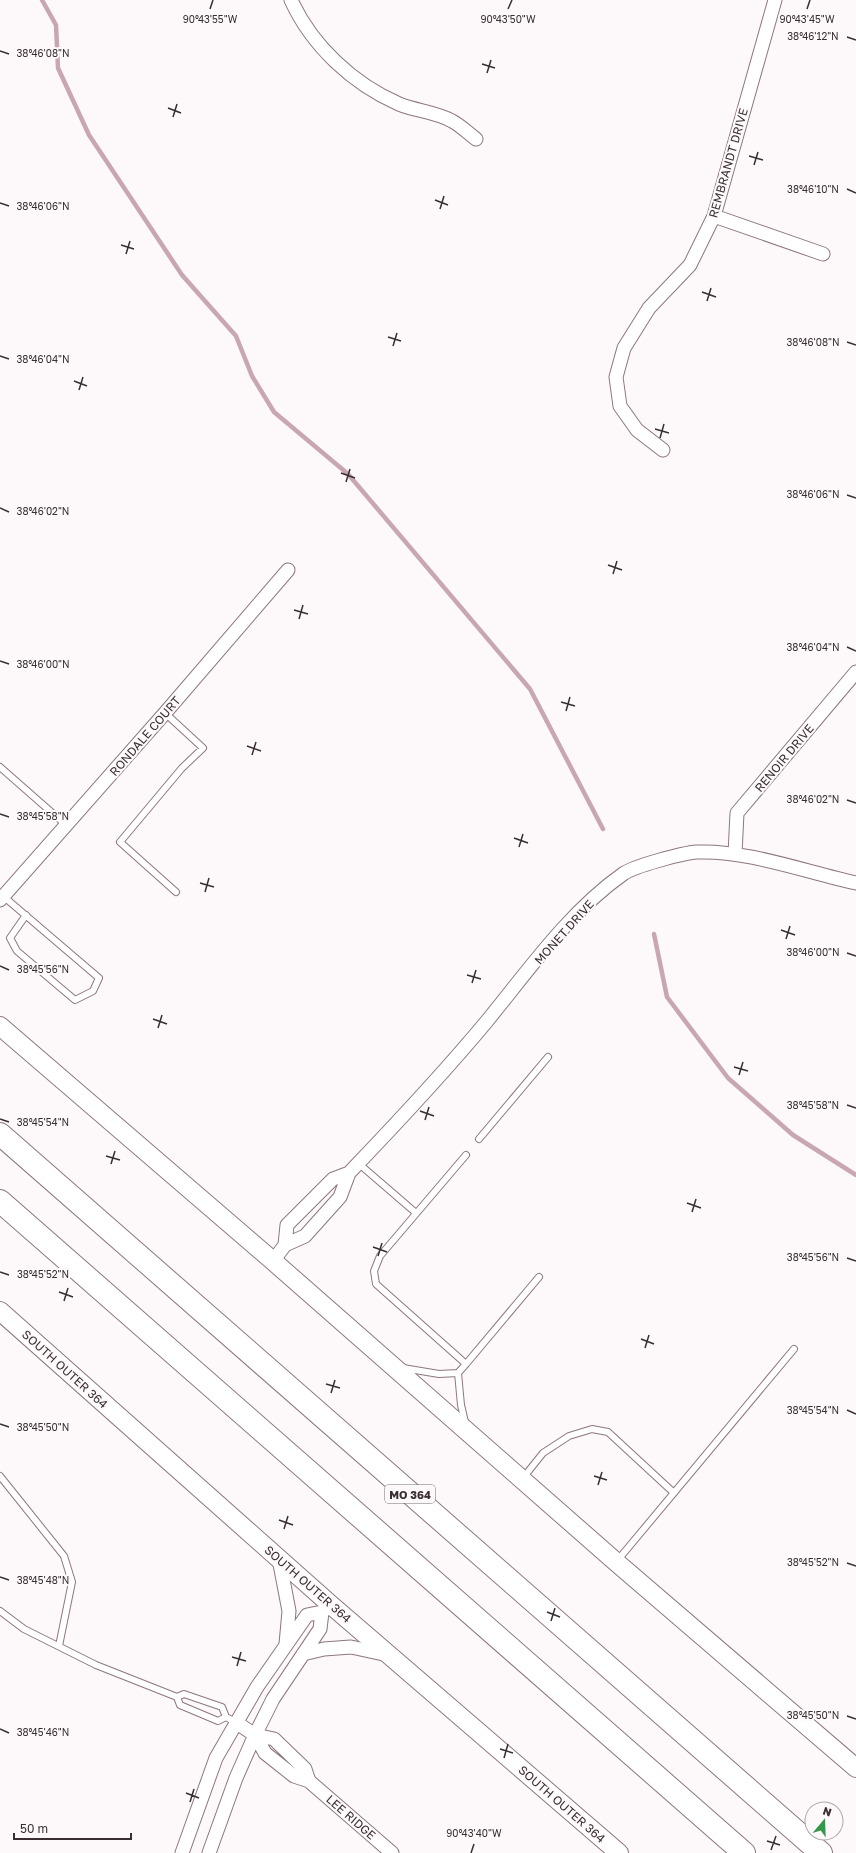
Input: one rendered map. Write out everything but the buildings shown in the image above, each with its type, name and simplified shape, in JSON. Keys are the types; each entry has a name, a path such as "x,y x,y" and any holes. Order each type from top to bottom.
{"highway":[{"name":"MO 364","path":"0,1134 821,1853"},
{"path":"0,1201 236,1406 506,1646 640,1760 744,1853"}],"main road":[{"path":"0,1026 616,1562 856,1768"},
{"name":"SOUTH OUTER 364","path":"0,1311 279,1559 326,1609 388,1655 619,1853"}],"street":[{"path":"291,0 314,36 347,72 374,91 400,104 451,120 476,139"},
{"name":"REMBRANDT DRIVE","path":"663,450 637,430 620,406 616,377 624,348 649,308 690,265 714,216 775,0"},
{"path":"714,216 823,254"},
{"name":"RONDALE COURT","path":"1,897 165,714 288,570"},
{"name":"RENOIR DRIVE","path":"735,854 737,813 856,672"},
{"name":"MONET DRIVE","path":"285,1245 305,1236 340,1198 354,1168 466,1046 581,909 624,872 671,857 697,852 735,854 856,883"},
{"name":"MONET DRIVE","path":"273,1262 285,1245 287,1225 333,1179 354,1168"},
{"path":"279,1559 289,1611 286,1645"},
{"path":"182,1853 231,1720 257,1687 307,1615 326,1609"},
{"path":"209,1853 236,1778 255,1735 273,1700 320,1629 326,1609"},
{"path":"303,1654 324,1649 351,1647 388,1655"},
{"name":"LEE RIDGE","path":"231,1720 255,1735 265,1753 294,1776 309,1781 392,1853"}],"lane":[{"path":"165,714 204,748 182,768 120,842 176,892"},
{"path":"0,767 66,825"},
{"path":"1,897 26,915 100,978 93,991 75,1000 17,951 10,938 26,915"},
{"path":"479,1139 548,1057"},
{"path":"466,1155 380,1256 374,1271 376,1284 466,1364"},
{"path":"354,1168 416,1214"},
{"path":"467,1432 460,1405 458,1374 539,1277"},
{"path":"616,1562 794,1349"},
{"path":"392,1366 440,1374 458,1374"},
{"path":"522,1479 543,1453 569,1436 592,1429 608,1432 674,1493"},
{"path":"0,1476 64,1556 72,1582 60,1646"},
{"path":"0,1611 24,1629 96,1665 178,1697 184,1694 222,1707 231,1720"},
{"path":"178,1697 180,1705 218,1721 231,1720"}],"waterway":[{"path":"42,0 56,25 58,68 89,135 182,275 236,336 252,376 274,412 348,474 530,689 603,829"},
{"path":"654,934 667,997 728,1078 793,1135 856,1175"}]}
